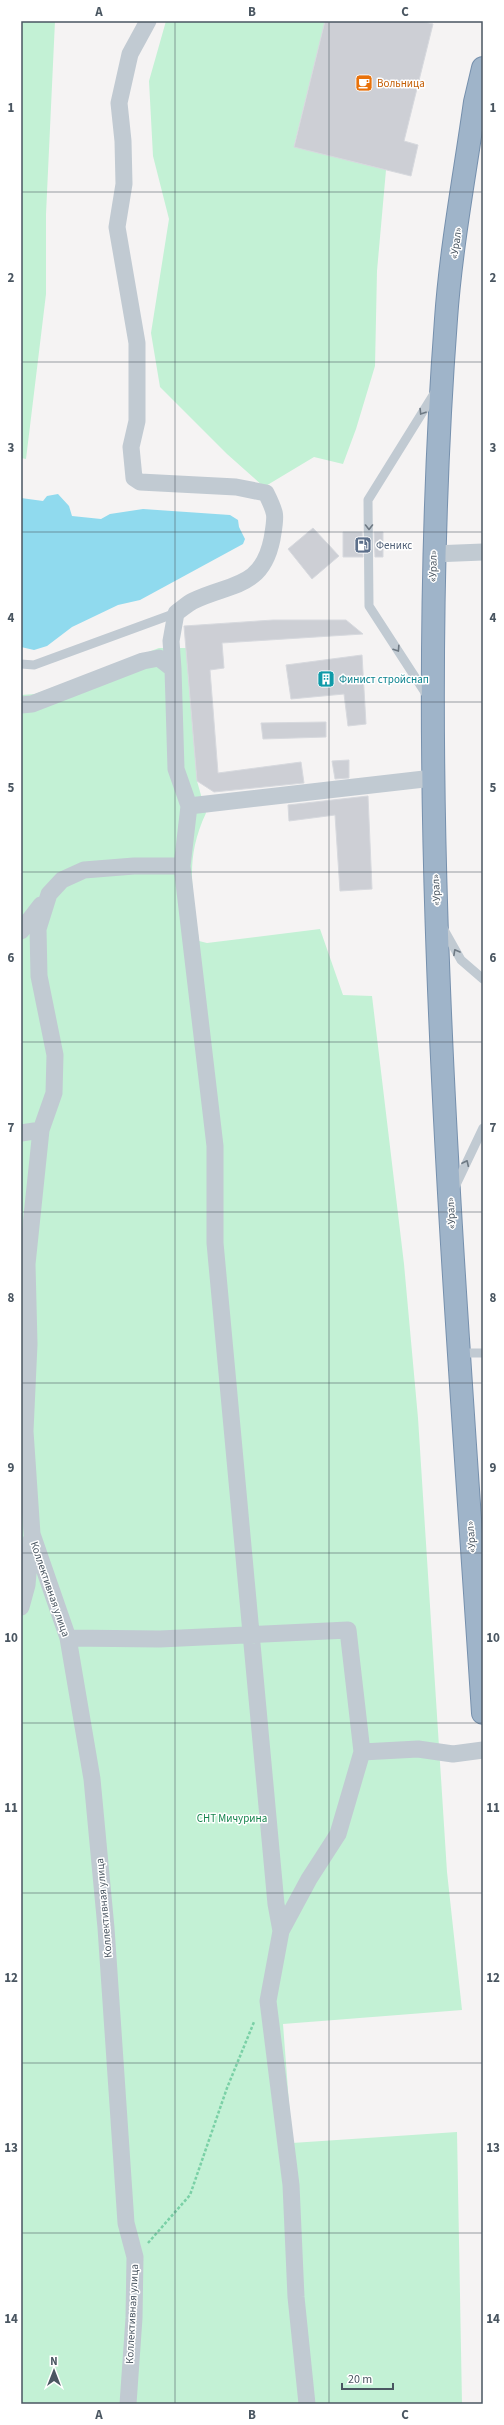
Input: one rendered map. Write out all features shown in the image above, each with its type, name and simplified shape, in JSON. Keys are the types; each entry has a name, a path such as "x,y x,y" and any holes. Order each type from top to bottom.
{"highway":[{"name":"«Урал»","path":"483,68 446,316 433,554 432,703 440,1019 459,1353 483,1713"}],"street":[{"path":"148,21 130,54 118,103 123,141 124,184 116,227 137,343 137,421 131,447 134,478 140,482 248,489 266,493 276,514 270,548 261,569 237,586 193,601 176,613 171,640 176,768 189,806 182,866 215,1146 215,1243 276,1904 281,1931"},
{"path":"433,554 483,552"},
{"path":"21,705 32,704 86,685 143,661 159,658 173,669"},
{"path":"189,806 433,778"},
{"name":"Коллективная улица","path":"128,2404 134,2318 135,2257 126,2223 107,1935 92,1779 68,1638 32,1534 25,1431 29,1344 27,1264 41,1130 54,1093 55,1055 39,976 38,929 49,894 62,880 84,870 134,866 182,866"},
{"path":"21,931 49,894"},
{"path":"21,1133 41,1130"},
{"path":"21,1607 27,1584 25,1551 32,1534"},
{"path":"68,1638 160,1639 348,1630 362,1752 338,1834 309,1879 281,1931 268,2001 291,2185 296,2297 307,2404"},
{"path":"362,1752 418,1749 453,1754 483,1750"}],"lane":[{"path":"432,703 369,606 368,500 443,379"},
{"path":"21,664 34,665 176,613"},
{"path":"437,918 461,960 483,980"},
{"path":"450,1198 483,1128"},
{"path":"459,1353 483,1353"}],"path":[{"path":"135,2257 190,2195 250,2027 268,2001"}],"green space":[{"path":"21,21 55,21 46,214 46,294 26,459 21,458"},
{"path":"166,21 325,21 294,146 386,170 377,271 375,366 356,429 343,464 314,457 264,487 227,454 160,387 151,333 169,219 153,156 149,81"},
{"name":"СНТ Мичурина","path":"159,648 186,648 197,781 206,813 199,830 195,846 192,876 199,941 207,943 320,929 343,995 372,996 404,1264 418,1418 447,1872 462,2010 283,2024 292,2143 457,2132 462,2404 21,2404 21,695 35,694"}],"water":[{"path":"58,494 69,506 72,516 101,519 110,514 143,509 230,515 238,520 239,527 245,539 243,544 140,600 118,605 72,627 47,646 34,650 21,647 21,498 43,501 47,496"}],"building":[{"name":"Вольница","path":"325,21 420,21 433,24 404,141 418,145 411,176 294,147"},
{"path":"313,528 339,556 312,579 288,549"},
{"path":"343,532 362,532 363,557 343,557"},
{"path":"374,532 383,532 383,557 375,557"},
{"path":"273,620 346,620 363,634 222,643 224,668 210,670 218,773 301,762 304,783 214,792 197,781 184,626"},
{"name":"Финист стройснап","path":"362,655 366,724 348,726 344,694 291,699 286,665"},
{"path":"326,722 326,737 263,739 261,723"},
{"path":"349,760 349,778 335,779 332,761"},
{"path":"368,796 372,889 340,891 335,815 289,821 288,805"}],"place":[{"name":"Вольница","path":"364,83"},
{"name":"Феникс","path":"363,545"},
{"name":"Финист стройснап","path":"326,679"}]}
